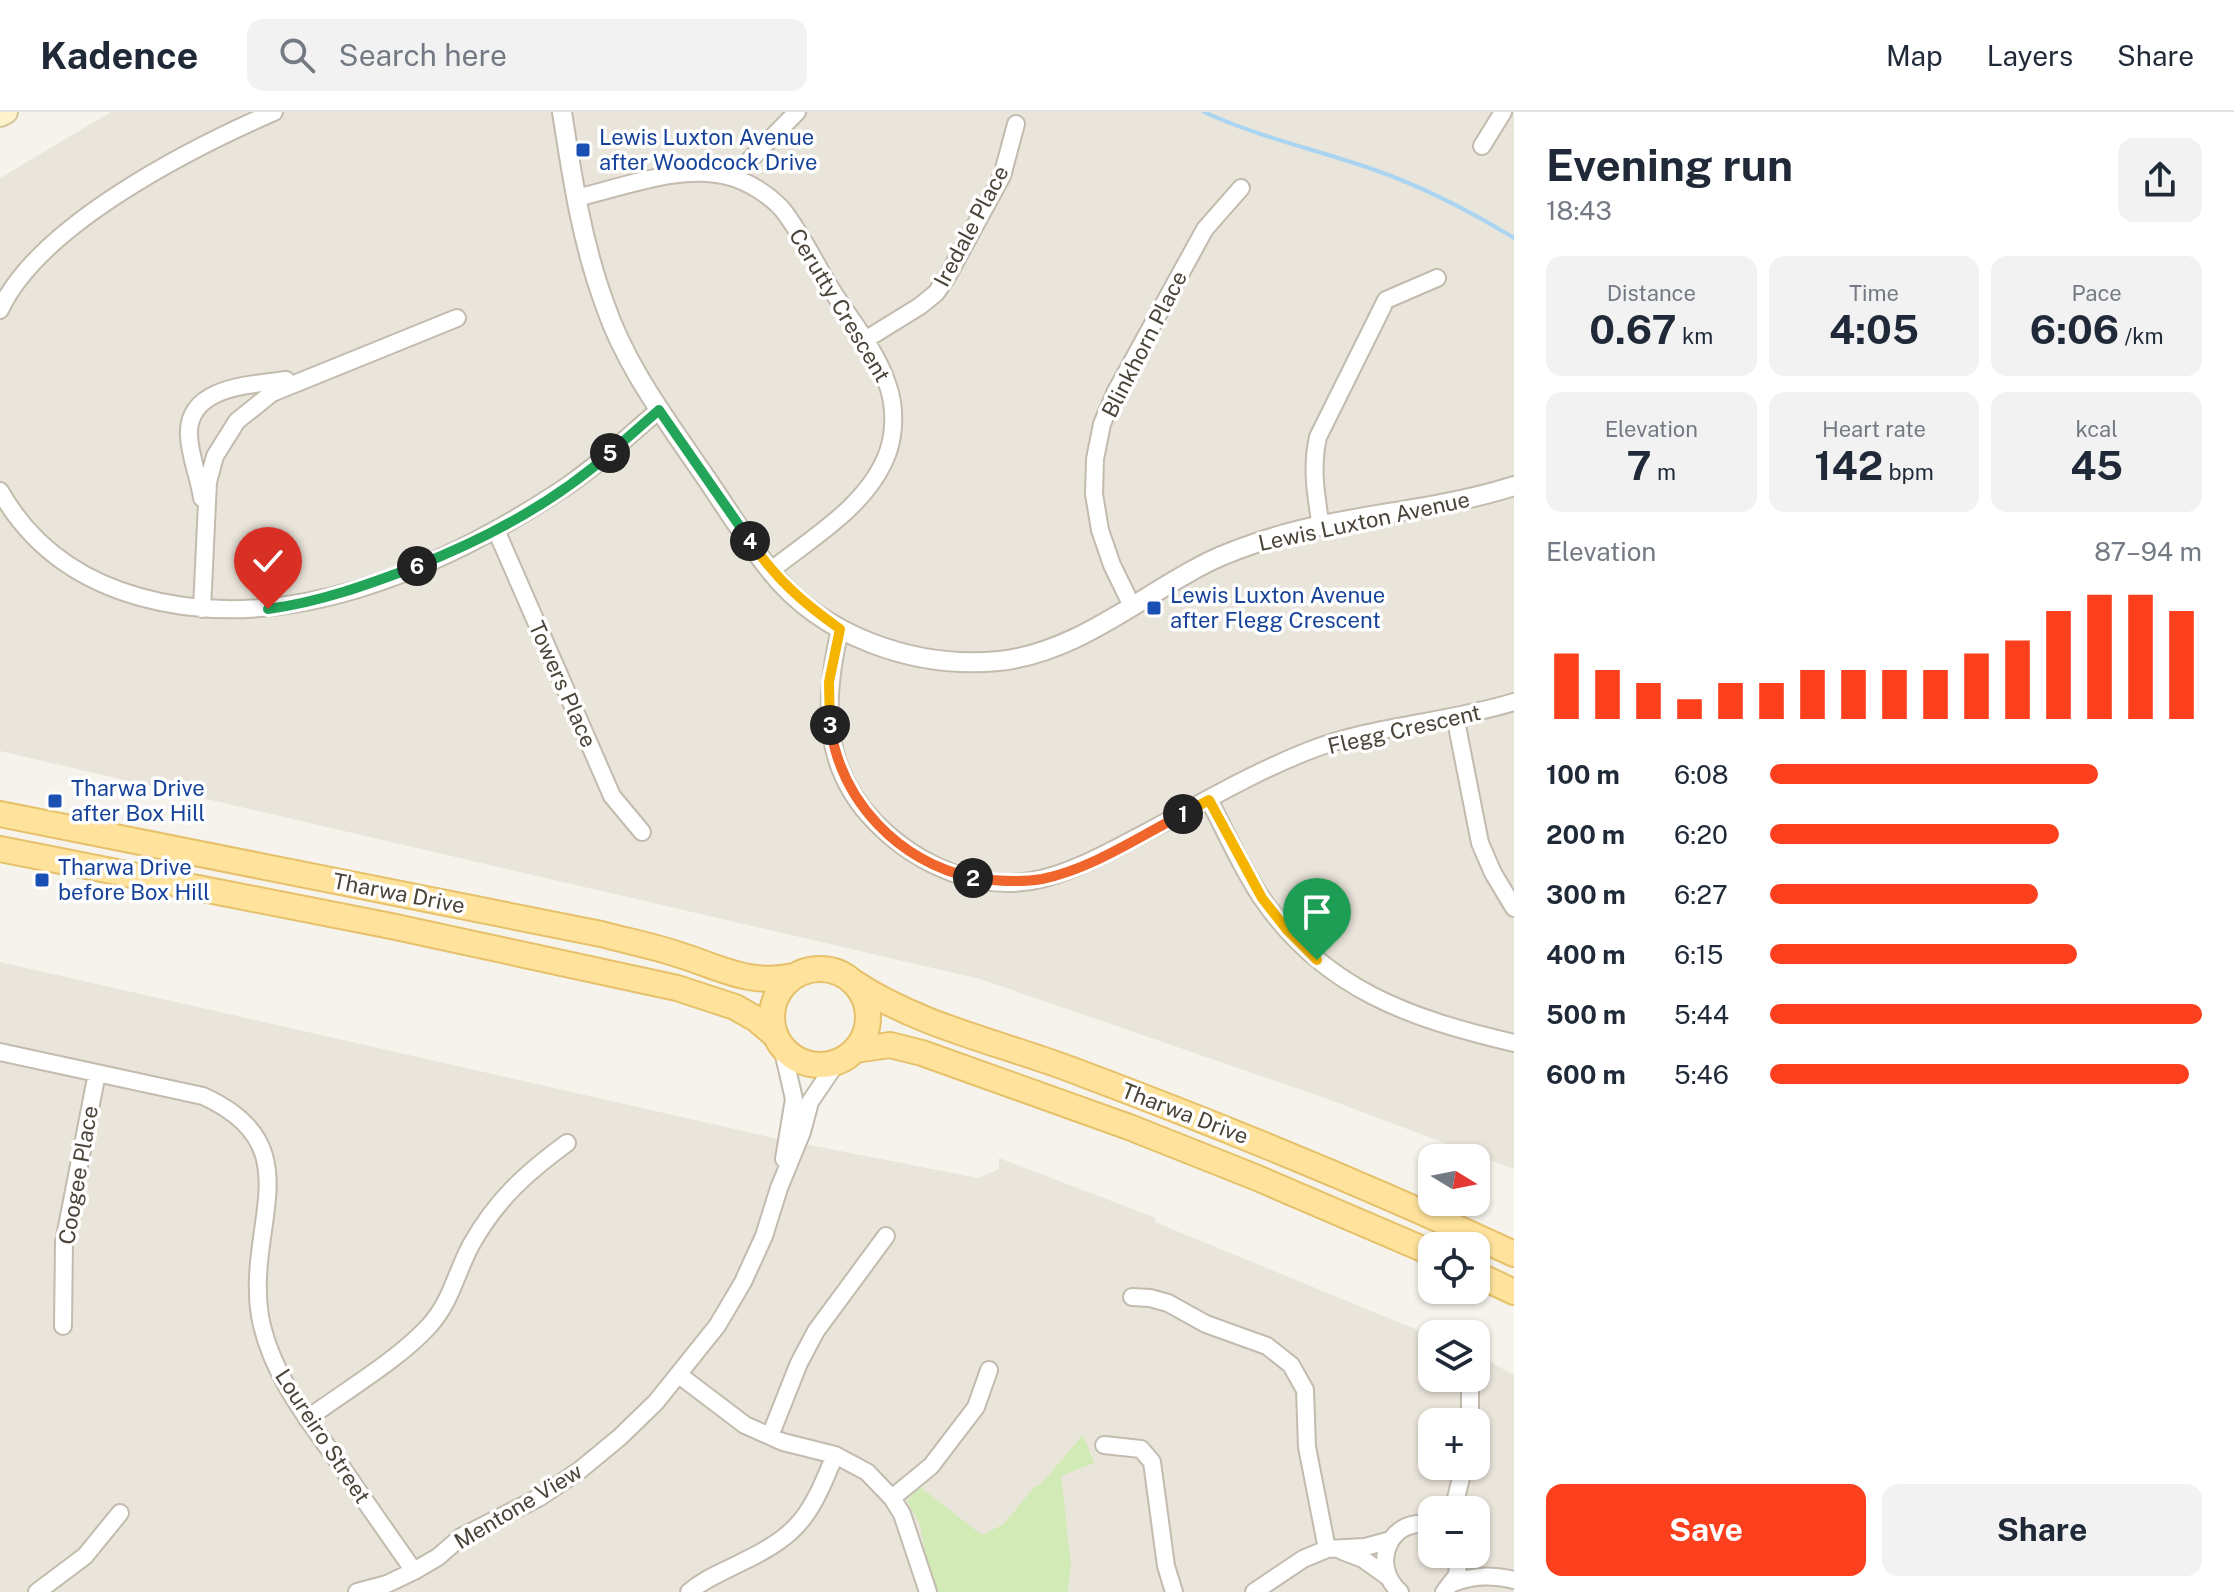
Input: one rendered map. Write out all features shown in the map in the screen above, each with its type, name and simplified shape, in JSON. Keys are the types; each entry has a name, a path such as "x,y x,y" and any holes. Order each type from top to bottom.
{"main road":[{"path":"0,115 6,112"},
{"name":"Tharwa Drive","path":"0,814 601,934 676,953 755,980 774,981 794,976"},
{"name":"Tharwa Drive","path":"0,849 391,926 677,988 735,1007 756,1019 779,1042"},
{"path":"825,969 840,973 853,982 862,994 867,1008 867,1023 863,1037 846,1056 822,1065 807,1063 793,1057 779,1042 772,1019 774,1003 782,987 794,976 809,970 825,969"},
{"name":"Tharwa Drive","path":"853,982 900,1010 1065,1067 1220,1126 1373,1189 1514,1254"},
{"name":"Tharwa Drive","path":"846,1056 890,1045 922,1053 1129,1127 1418,1247"},
{"path":"1490,1281 1514,1292"}],"street":[{"path":"0,310 25,270 76,224 154,174 274,112"},
{"name":"Lewis Luxton Avenue","path":"562,112 576,198 605,307 629,360 659,410 770,571 800,600 840,629 878,646 924,658 962,662 1000,661 1037,653 1071,642 1215,558 1259,542 1483,496 1514,486"},
{"path":"733,177 797,112"},
{"path":"1482,146 1503,112"},
{"name":"Iredale Place","path":"865,340 936,293 1002,176 1016,124"},
{"name":"Cerutty Crescent","path":"576,198 683,173 733,177 755,188 782,210 875,357 891,396 894,423 889,449 871,486 852,506 770,571"},
{"name":"Blinkhorn Place","path":"1132,606 1112,565 1094,494 1095,459 1102,424 1116,391 1205,229 1241,188"},
{"path":"1321,527 1314,469 1318,437 1386,300 1437,278"},
{"path":"202,609 207,495 221,443 237,421 272,393 457,318"},
{"path":"205,543 202,494 189,437 190,421 198,407 210,396 227,389 299,378 332,368"},
{"path":"0,491 28,532 75,571 112,589 160,603 202,609 268,609 355,590 430,561 496,530 603,459 659,410"},
{"name":"Towers Place","path":"496,530 612,796 642,832"},
{"name":"Flegg Crescent","path":"840,629 831,668 828,713 839,764 858,801 892,840 921,860 972,878 1006,882 1043,879 1091,862 1307,752 1350,737 1514,702"},
{"path":"1455,716 1480,843 1514,908"},
{"path":"1209,800 1262,898 1287,930 1317,960 1352,985 1410,1015 1514,1043"},
{"name":"Mentone View","path":"779,1042 794,1099 779,1188"},
{"name":"Loureiro Street","path":"0,1052 203,1096 225,1106 244,1121 258,1138 267,1158 268,1179 257,1263 261,1317 278,1371 307,1419 414,1571"},
{"name":"Mentone View","path":"357,1592 387,1584 414,1571 438,1557 461,1537 540,1497 620,1437 679,1375 717,1326 743,1282 764,1236 810,1102 846,1056"},
{"name":"Coogee Place","path":"63,1326 66,1227 97,1073"},
{"path":"307,1419 407,1346 429,1326 447,1303 470,1247 491,1214 524,1175 567,1143"},
{"path":"770,1436 799,1363 816,1331 886,1236"},
{"path":"1132,1297 1168,1303 1206,1324 1267,1346 1291,1365 1305,1390 1307,1447 1330,1548"},
{"path":"892,1498 931,1466 976,1407 989,1370"},
{"path":"679,1375 745,1425 783,1442 835,1455 867,1472 892,1498 902,1514 928,1592"},
{"path":"1104,1445 1141,1449 1152,1462 1166,1566 1174,1592"},
{"path":"700,1589 789,1534 815,1503 835,1455"},
{"path":"37,1592 85,1556 120,1513"},
{"path":"1388,1577 1384,1565 1385,1552 1391,1540 1406,1527 1418,1524"},
{"path":"1254,1592 1303,1559 1330,1548 1365,1547 1391,1540"},
{"path":"1330,1548 1363,1559 1388,1577 1400,1592"},
{"path":"1446,1590 1458,1568"},
{"path":"1481,1568 1491,1575"},
{"path":"1446,1590 1469,1577 1491,1575 1514,1580"}],"shaded area":[{"path":"111,112 1514,112 1514,1169 1490,1160 1490,1144 1447,1144 1325,1098 980,979 0,751 0,178"},
{"path":"0,962 774,1138 978,1178 999,1169 999,1158 1156,1218 1155,1222 1418,1330 1418,1392 1490,1392 1490,1362 1514,1375 1514,1592 0,1592"}],"green space":[{"path":"1083,1435 1094,1463 1061,1476 1071,1563 1068,1592 938,1592 930,1578 920,1525 907,1501 920,1487 982,1535 1004,1524"}],"waterway":[{"path":"1204,112 1245,129 1393,177 1446,200 1514,238"}],"place":[{"name":"Lewis Luxton Avenue after Woodcock Drive","path":"583,150"},
{"name":"Lewis Luxton Avenue after Flegg Crescent","path":"1154,608"},
{"name":"Tharwa Drive after Box Hill","path":"55,801"},
{"name":"Tharwa Drive before Box Hill","path":"42,880"}],"route":[{"path":"268,609 355,590 445,555 496,530 603,459 659,410 770,571 800,600 840,629 829,682 828,713 832,737 844,778 868,815 892,840 921,860 972,878 1006,882 1043,879 1091,862 1209,800 1262,898 1287,930 1317,960"}]}
